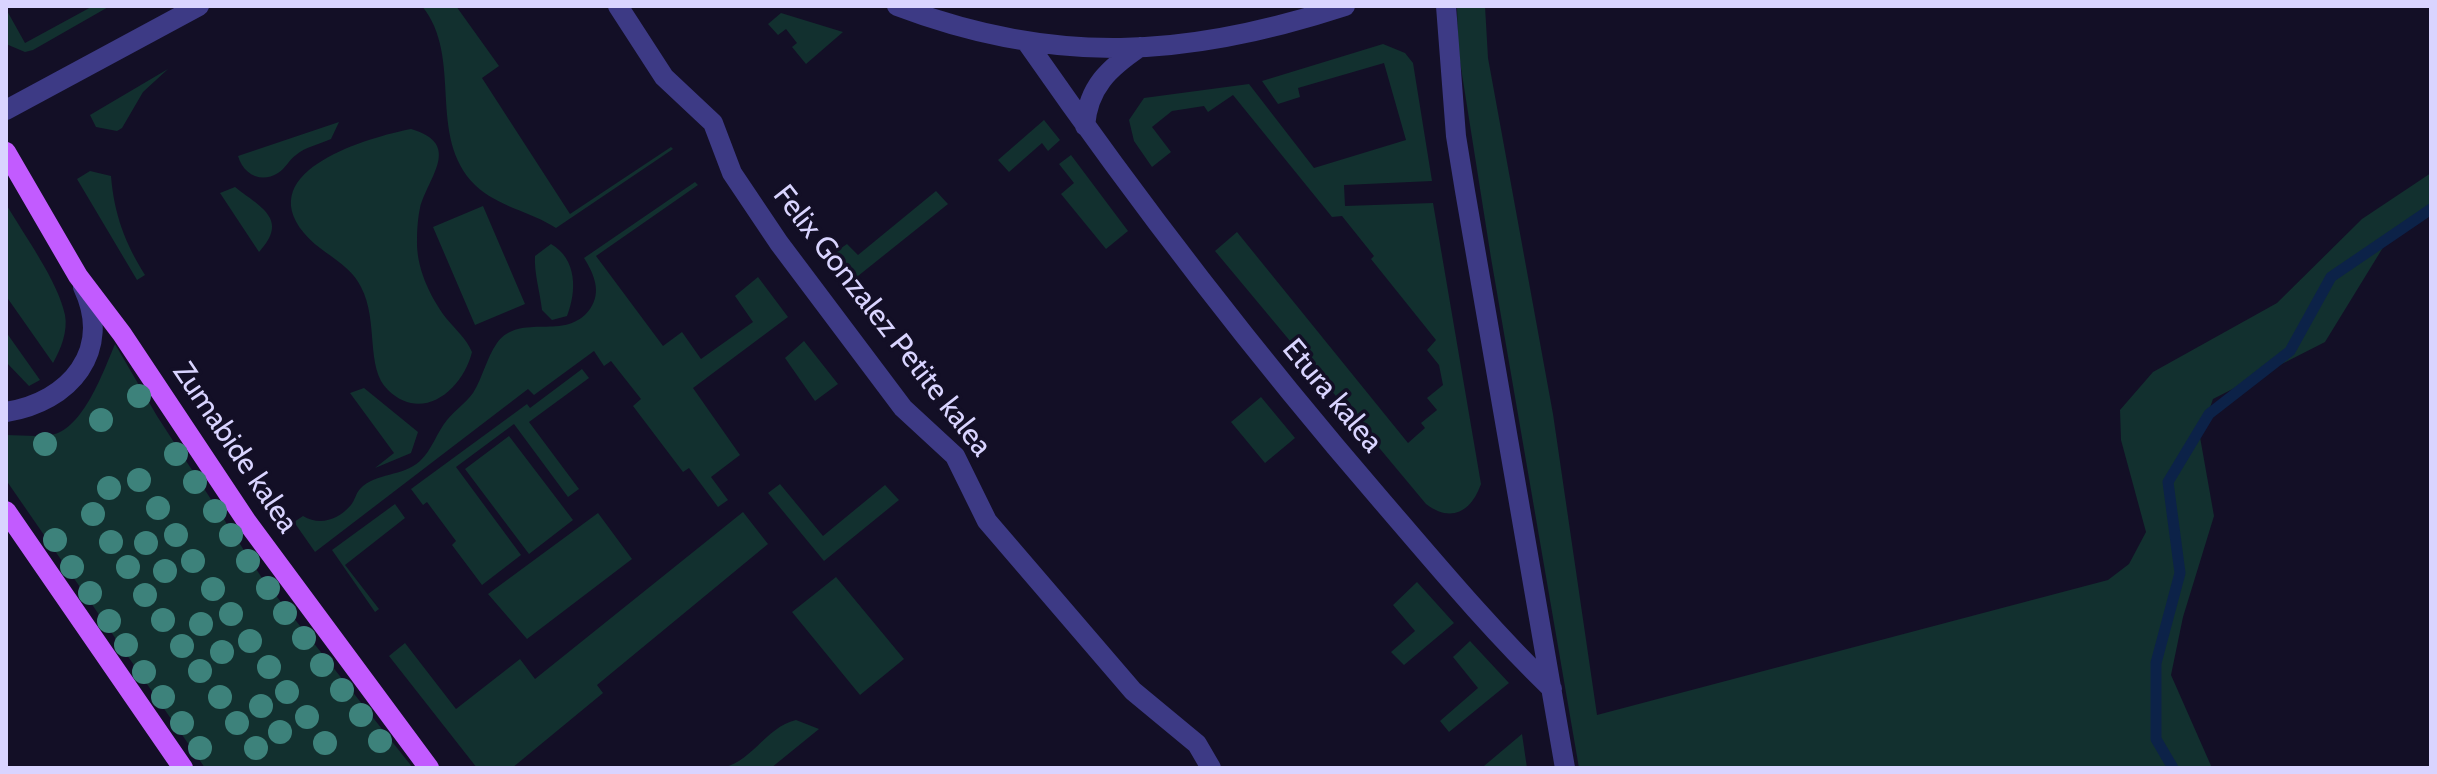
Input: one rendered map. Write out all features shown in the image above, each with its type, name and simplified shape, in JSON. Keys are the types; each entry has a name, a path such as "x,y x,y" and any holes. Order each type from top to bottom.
{"main road":[{"name":"Zumabide kalea","path":"6,152 78,276 122,334 247,522 429,768"},
{"path":"6,511 183,768"}],"street":[{"path":"6,110 199,6"},
{"name":"Felix Gonzalez Petite kalea","path":"618,6 664,77 713,123 732,173 779,243 903,408 955,456 987,521 1133,691 1197,744 1211,768"},
{"path":"897,6 939,22 1028,44 1106,49 1221,39 1290,24 1345,6"},
{"path":"1446,6 1461,163 1565,768"},
{"name":"Etura kalea","path":"1028,44 1085,126 1279,379 1456,588 1552,689"},
{"path":"1085,126 1087,103 1097,83 1140,47"},
{"path":"6,412 34,407 63,391 82,365 94,327 91,304 78,276"}],"green space":[{"path":"93,6 110,6 33,50 25,52 6,44 6,9 25,43"},
{"path":"422,6 456,6 499,66 482,78 570,214 671,147 673,149 556,228 494,199 475,185 460,165 452,144 441,49 434,27"},
{"path":"1457,6 1485,6 1488,58 1553,414 1597,715 2108,580 2129,564 2146,532 2121,440 2120,410 2153,372 2277,303 2362,219 2431,173 2431,212 2387,241 2325,342 2213,399 2200,437 2214,516 2183,617 2171,675 2212,768 1579,768 1491,258 1458,49"},
{"path":"781,13 843,32 806,64 792,47 797,43 786,29 778,35 768,24"},
{"path":"1383,44 1405,53 1413,63 1432,181 1344,185 1345,206 1433,203 1481,484 1472,502 1459,512 1444,513 1426,504 1215,251 1237,232 1408,443 1425,428 1421,423 1437,410 1427,398 1443,385 1439,365 1427,350 1436,340 1371,259 1374,256 1342,216 1332,217 1233,95 1208,112 1204,106 1172,111 1152,127 1171,152 1152,167 1134,141 1129,120 1144,98 1249,84 1314,168 1406,140 1384,63 1298,88 1300,97 1278,104 1262,81"},
{"path":"168,69 143,92 122,128 117,131 96,127 90,115"},
{"path":"1044,120 1060,140 1048,151 1042,143 1009,172 998,160"},
{"path":"339,122 331,139 300,152 272,176 254,175 240,162 238,156"},
{"path":"411,129 427,135 439,152 420,208 417,249 421,270 440,309 472,352 467,366 451,389 428,403 415,404 401,400 381,381 374,357 370,314 356,278 304,233 292,211 293,191 304,175 323,160 370,140"},
{"path":"1071,155 1128,231 1106,249 1061,194 1074,183 1059,164"},
{"path":"90,171 111,176 122,228 145,275 137,280 77,179"},
{"path":"695,182 698,185 596,256 663,346 682,332 701,359 753,322 735,296 758,277 788,317 693,388 740,455 711,477 728,500 718,507 689,468 683,472 633,406 641,399 611,361 604,366 594,351 534,395 528,389 315,552 294,522 303,516 316,521 335,518 351,505 366,484 406,470 420,461 447,420 473,393 497,343 518,329 556,326 580,319 590,309 596,296 593,277 584,258"},
{"path":"235,187 262,208 272,222 268,241 259,252 220,193"},
{"path":"936,191 948,204 853,280 834,253 847,244 858,255"},
{"path":"6,204 48,273 65,315 66,327 53,363 6,296"},
{"path":"483,206 525,304 475,325 433,227"},
{"path":"551,244 566,258 573,286 567,316 552,320 542,310 535,262 535,256"},
{"path":"6,332 40,380 29,386 6,362"},
{"path":"804,341 838,384 815,401 785,358"},
{"path":"115,344 157,416 262,578 413,768 205,768 6,480 6,435 51,435 73,422 91,397"},
{"path":"582,369 589,378 529,422 579,489 568,497 514,424 456,467 521,555 482,585 452,545 456,541 427,502 423,505 411,489 527,404 530,408"},
{"path":"364,388 418,432 411,453 375,468 394,453 350,393"},
{"path":"1261,397 1295,438 1265,463 1231,422"},
{"path":"509,436 573,520 529,554 465,469"},
{"path":"780,484 823,536 885,485 899,500 824,561 768,493"},
{"path":"395,504 405,518 345,565 379,609 375,612 332,550"},
{"path":"743,512 768,544 597,685 603,693 512,768 477,768 389,656 405,643 456,709 520,659 535,679"},
{"path":"598,513 632,559 527,639 488,594"},
{"path":"836,577 904,659 860,695 792,612"},
{"path":"1417,582 1454,623 1404,665 1391,652 1415,631 1393,605"},
{"path":"1470,641 1509,683 1449,732 1440,721 1478,688 1453,657"},
{"path":"796,720 819,729 771,768 718,768 739,761 775,730"},
{"path":"1522,734 1527,768 1484,766"}],"waterway":[{"path":"2173,768 2156,739 2156,663 2180,573 2168,482 2209,414 2290,351 2331,277 2431,209"}]}
